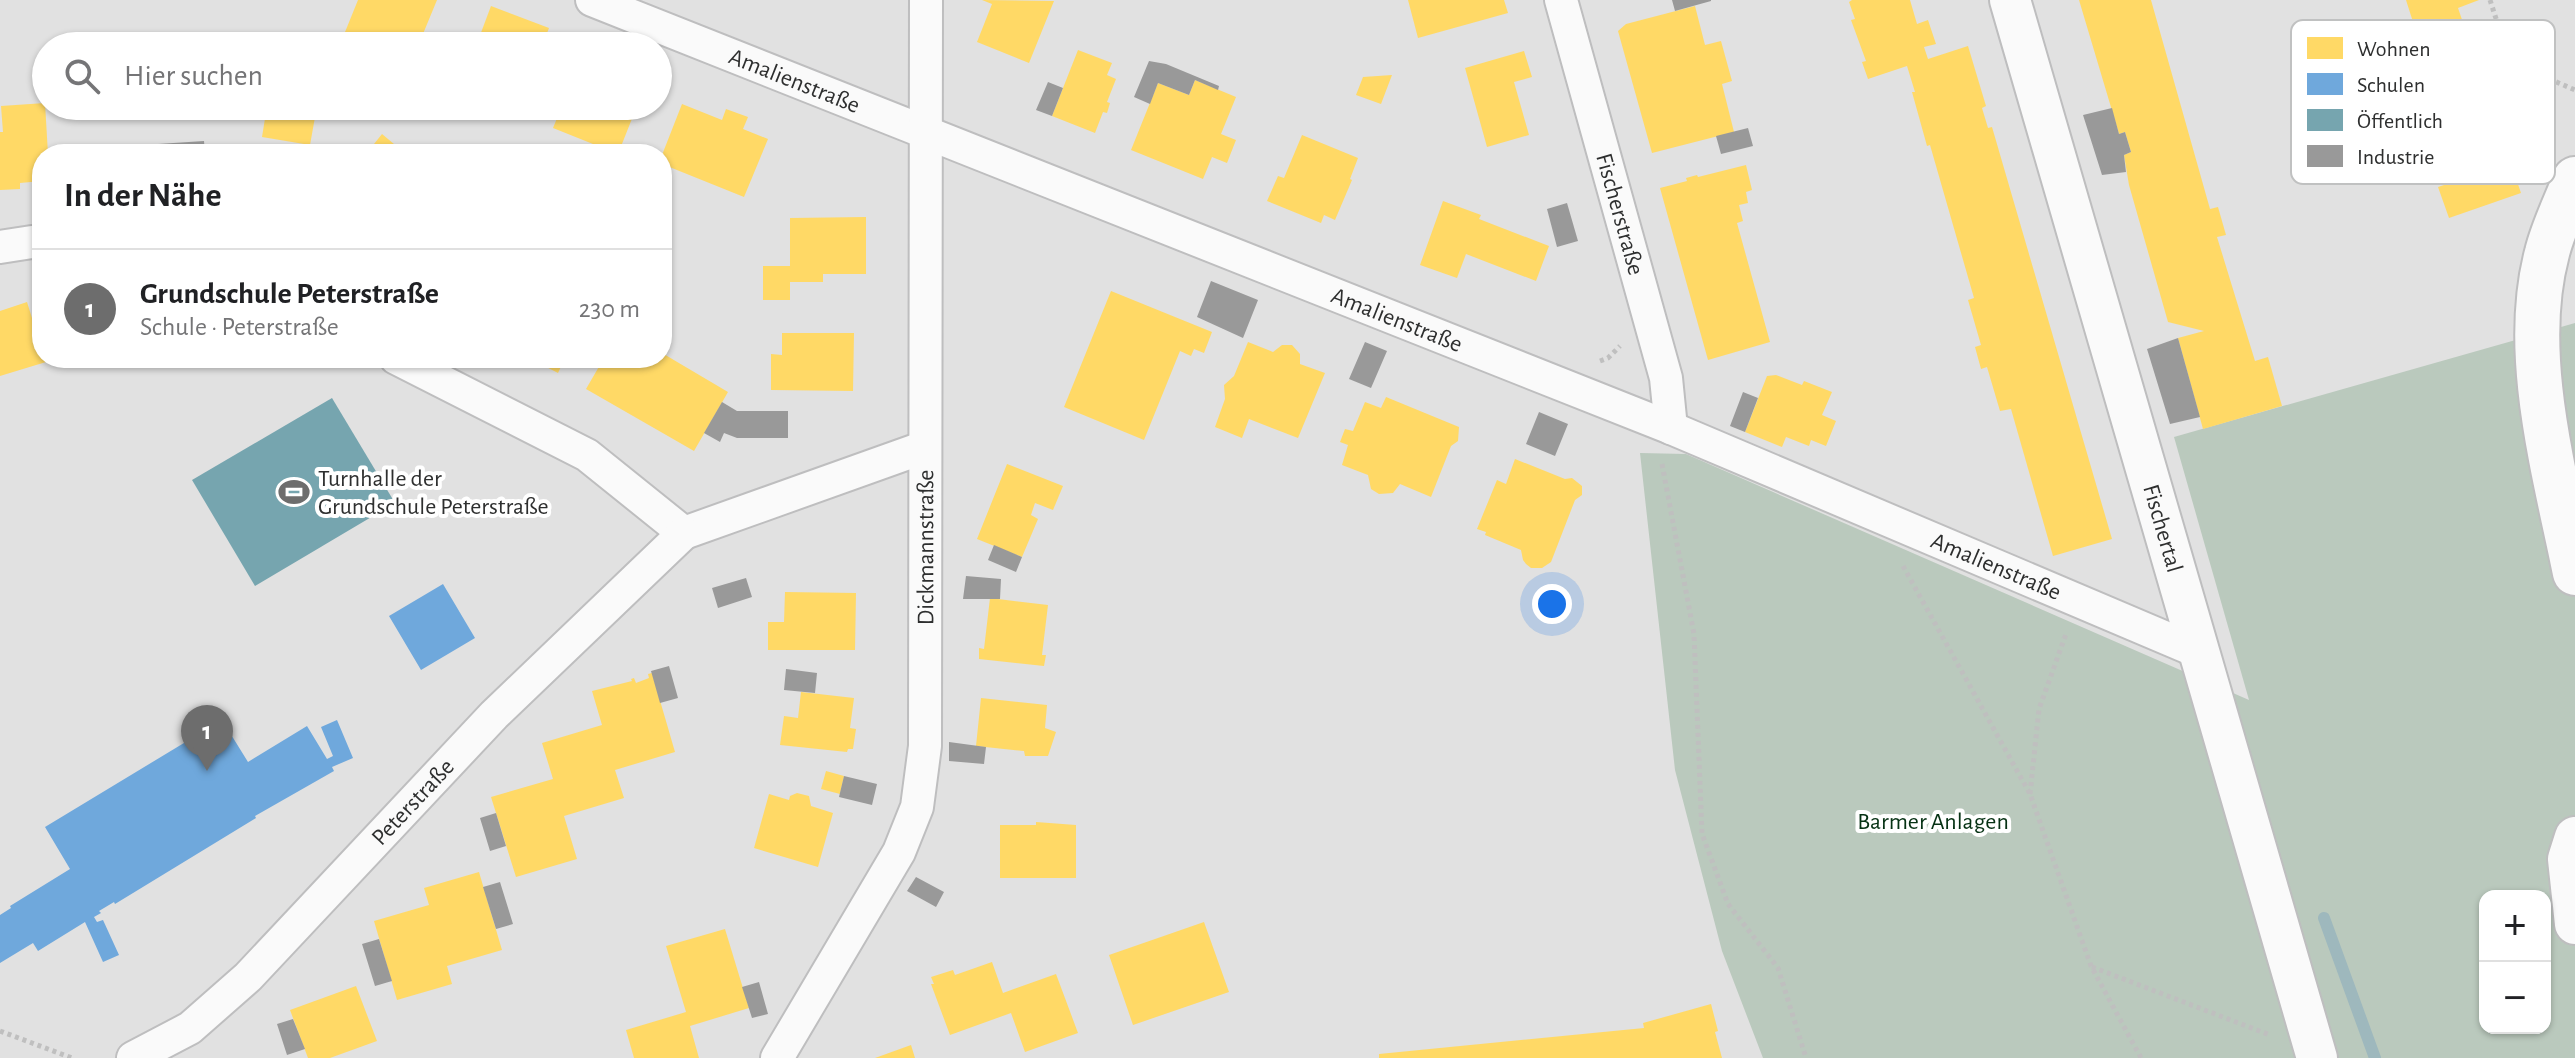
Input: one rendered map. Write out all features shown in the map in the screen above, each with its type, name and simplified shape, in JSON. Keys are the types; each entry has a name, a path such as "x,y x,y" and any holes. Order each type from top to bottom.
{"main road":[{"path":"2575,179 2547,252 2539,292 2538,376 2575,573"}],"street":[{"name":"Amalienstraße","path":"592,0 1671,428 2199,652"},
{"name":"Dickmannstraße","path":"777,1058 899,852 917,807 925,746 926,0"},
{"name":"Fischerstraße","path":"1561,0 1666,378 1671,428"},
{"name":"Fischertal","path":"2010,0 2316,1055"},
{"path":"0,247 32,242"},
{"path":"416,368 587,455 684,533"},
{"name":"Peterstraße","path":"133,1058 190,1028 248,977 494,715 684,533 925,447"},
{"path":"2575,837 2568,859 2575,924"}],"path":[{"path":"2490,0 2497,20"},
{"path":"2555,82 2575,90"},
{"path":"1608,358 1615,351"},
{"path":"1671,428 1662,462 1694,634 1702,834 1728,904 1778,968 1806,1058"},
{"path":"1875,516 2030,794 2091,966 2141,1058"},
{"path":"2030,794 2039,709 2078,603"},
{"path":"2091,966 2316,1055"},
{"path":"0,1031 72,1058"}],"green space":[{"name":"Barmer Anlagen","path":"2575,323 2575,1058 1763,1058 1722,951 1675,770 1640,453 1686,454 2249,700 2174,437"}],"building: Wohnen":[{"path":"358,0 437,0 424,32 345,32"},
{"path":"982,0 1054,1 1029,63 977,42 992,4"},
{"path":"1408,0 1504,0 1508,13 1418,38"},
{"path":"1910,0 1917,24 1928,20 1936,44 1924,47 1928,59 1968,46 1986,106 1982,108 1988,128 1992,127 2112,539 2053,556 2011,409 2000,411 1987,367 1981,369 1975,347 1981,345 1968,300 1974,298 1930,145 1927,146 1907,66 1868,79 1862,62 1866,61 1851,20 1855,19 1849,2"},
{"path":"2079,0 2151,0 2210,209 2218,207 2226,235 2217,237 2255,361 2268,357 2282,406 2203,429 2178,338 2204,331 2168,322 2129,185 2124,155 2131,152 2125,132 2119,134"},
{"path":"2406,0 2479,0 2458,8 2462,20 2412,20"},
{"path":"491,6 549,28 547,32 481,32"},
{"path":"1695,6 1705,45 1721,41 1732,81 1722,84 1734,132 1652,153 1618,31 1626,24"},
{"path":"1078,50 1112,63 1107,75 1116,79 1107,102 1110,103 1107,113 1103,112 1095,133 1052,116"},
{"path":"1524,51 1532,77 1514,82 1529,135 1487,147 1465,68"},
{"path":"1392,75 1381,104 1356,95 1363,77"},
{"path":"1195,80 1236,97 1221,134 1236,140 1227,163 1212,157 1203,179 1131,150 1158,83 1189,95"},
{"path":"32,104 32,120 46,120 47,144 32,144 32,182 20,183 20,189 0,190 1,106"},
{"path":"682,104 722,120 726,109 748,117 743,129 768,139 744,197 672,168 672,144 666,144"},
{"path":"265,120 314,120 310,144 262,137"},
{"path":"556,120 631,120 622,144 593,144 553,128"},
{"path":"382,134 394,144 374,144"},
{"path":"1302,135 1358,158 1335,220 1324,215 1321,223 1267,201 1278,176 1284,178"},
{"path":"1746,165 1752,190 1746,192 1748,203 1739,205 1743,221 1737,223 1770,342 1708,360 1660,188 1697,175"},
{"path":"2447,184 2518,184 2521,193 2449,218 2438,187"},
{"path":"1443,201 1481,215 1479,219 1549,246 1536,281 1466,254 1457,278 1420,265"},
{"path":"866,217 866,274 823,274 823,282 790,282 790,300 763,300 763,266 790,266 790,218"},
{"path":"1111,291 1212,332 1204,353 1194,349 1191,356 1180,351 1144,440 1064,407"},
{"path":"27,302 32,318 32,366 0,376 0,311"},
{"path":"782,333 854,333 853,391 771,390 771,354 782,355"},
{"path":"1248,342 1273,352 1282,345 1292,345 1300,354 1300,364 1325,373 1298,438 1249,419 1242,438 1215,427 1225,399 1224,385 1234,376"},
{"path":"672,359 728,392 694,451 586,389 598,368 672,368"},
{"path":"1776,375 1832,392 1822,415 1836,421 1826,446 1811,440 1809,446 1786,437 1782,447 1745,432 1767,376"},
{"path":"1386,397 1459,427 1458,441 1451,446 1431,497 1400,484 1393,493 1379,494 1371,489 1368,475 1342,465 1348,445 1340,442 1345,429 1353,431 1365,402 1381,408"},
{"path":"1515,459 1565,479 1572,478 1582,486 1582,495 1575,500 1551,562 1542,568 1531,568 1523,560 1521,550 1477,529 1497,480 1506,484"},
{"path":"1007,464 1063,486 1053,510 1035,503 1031,515 1038,519 1022,557 977,539"},
{"path":"785,592 856,593 855,650 768,650 768,622 784,622"},
{"path":"990,598 1048,605 1042,655 1046,655 1044,666 979,659 979,648 984,649"},
{"path":"652,673 675,752 615,770 624,798 564,816 577,859 516,877 491,797 553,779 542,743 602,725 592,691 634,678 636,683 649,678 648,674"},
{"path":"801,692 854,698 850,728 856,729 853,749 847,752 780,745 784,716 798,718"},
{"path":"981,698 1047,705 1045,728 1056,732 1048,756 1025,756 1024,751 976,746"},
{"path":"826,771 844,776 840,794 821,789"},
{"path":"797,793 809,796 811,806 833,813 818,867 754,848 769,794 789,800"},
{"path":"1036,822 1076,825 1076,878 1000,878 1000,825 1036,825"},
{"path":"479,872 502,950 447,966 452,984 397,1000 374,921 429,905 424,888"},
{"path":"1204,922 1229,992 1133,1025 1109,955"},
{"path":"725,929 749,1008 690,1026 699,1058 634,1058 626,1030 686,1012 666,946"},
{"path":"992,962 1003,993 1056,974 1078,1033 1025,1052 1011,1013 950,1035 931,977 953,970 955,975"},
{"path":"356,986 377,1041 330,1058 308,1058 290,1010"},
{"path":"1711,1004 1722,1058 1379,1058 1379,1054 1644,1028 1643,1023"},
{"path":"911,1045 915,1058 875,1058"}],"building: Schulen":[{"path":"443,584 475,638 421,670 389,616"},
{"path":"222,720 248,762 307,726 327,759 333,756 321,727 337,720 353,758 332,767 334,771 99,911 101,913 94,917 97,922 103,920 119,955 103,962 85,922 38,951 33,943 0,963 0,915 70,869 45,827"}],"building: Öffentlich":[{"name":"Turnhalle der Grundschule Peterstraße","path":"332,398 395,503 255,586 192,480"}],"building: Industrie":[{"path":"1672,0 1711,0 1711,1 1675,11"},
{"path":"1149,61 1166,64 1219,86 1218,90 1195,80 1189,95 1158,83 1150,104 1134,97"},
{"path":"1048,82 1063,88 1052,116 1036,110"},
{"path":"2112,108 2119,134 2125,132 2131,152 2124,155 2126,172 2102,175 2083,115"},
{"path":"1748,128 1753,146 1721,154 1716,136"},
{"path":"204,141 204,144 158,144"},
{"path":"1567,203 1578,241 1557,247 1547,209"},
{"path":"1211,281 1258,300 1243,338 1197,317"},
{"path":"2178,338 2200,417 2170,424 2147,349"},
{"path":"1365,342 1387,351 1371,388 1349,379"},
{"path":"1743,392 1758,398 1745,432 1730,426"},
{"path":"722,402 737,411 788,411 788,438 737,438 724,433 720,442 704,433"},
{"path":"1539,412 1568,424 1555,456 1526,444"},
{"path":"994,545 1022,557 1016,572 988,560"},
{"path":"966,576 1001,579 1000,599 963,599"},
{"path":"746,578 752,597 718,608 712,588"},
{"path":"669,666 678,698 660,703 651,671"},
{"path":"786,669 817,673 815,693 784,690"},
{"path":"949,742 986,747 984,764 949,761"},
{"path":"844,776 877,784 872,805 839,797"},
{"path":"496,813 506,846 490,851 480,818"},
{"path":"916,877 944,892 936,907 907,891"},
{"path":"500,882 513,924 496,929 483,887"},
{"path":"379,939 392,981 375,986 362,944"},
{"path":"759,982 768,1014 752,1018 742,987"},
{"path":"293,1019 305,1049 287,1055 277,1024"}],"waterway":[{"path":"2324,918 2375,1058"}],"place":[{"name":"Turnhalle der Grundschule Peterstraße","path":"294,492"},
{"name":"Grundschule Peterstraße","path":"207,771"}]}
